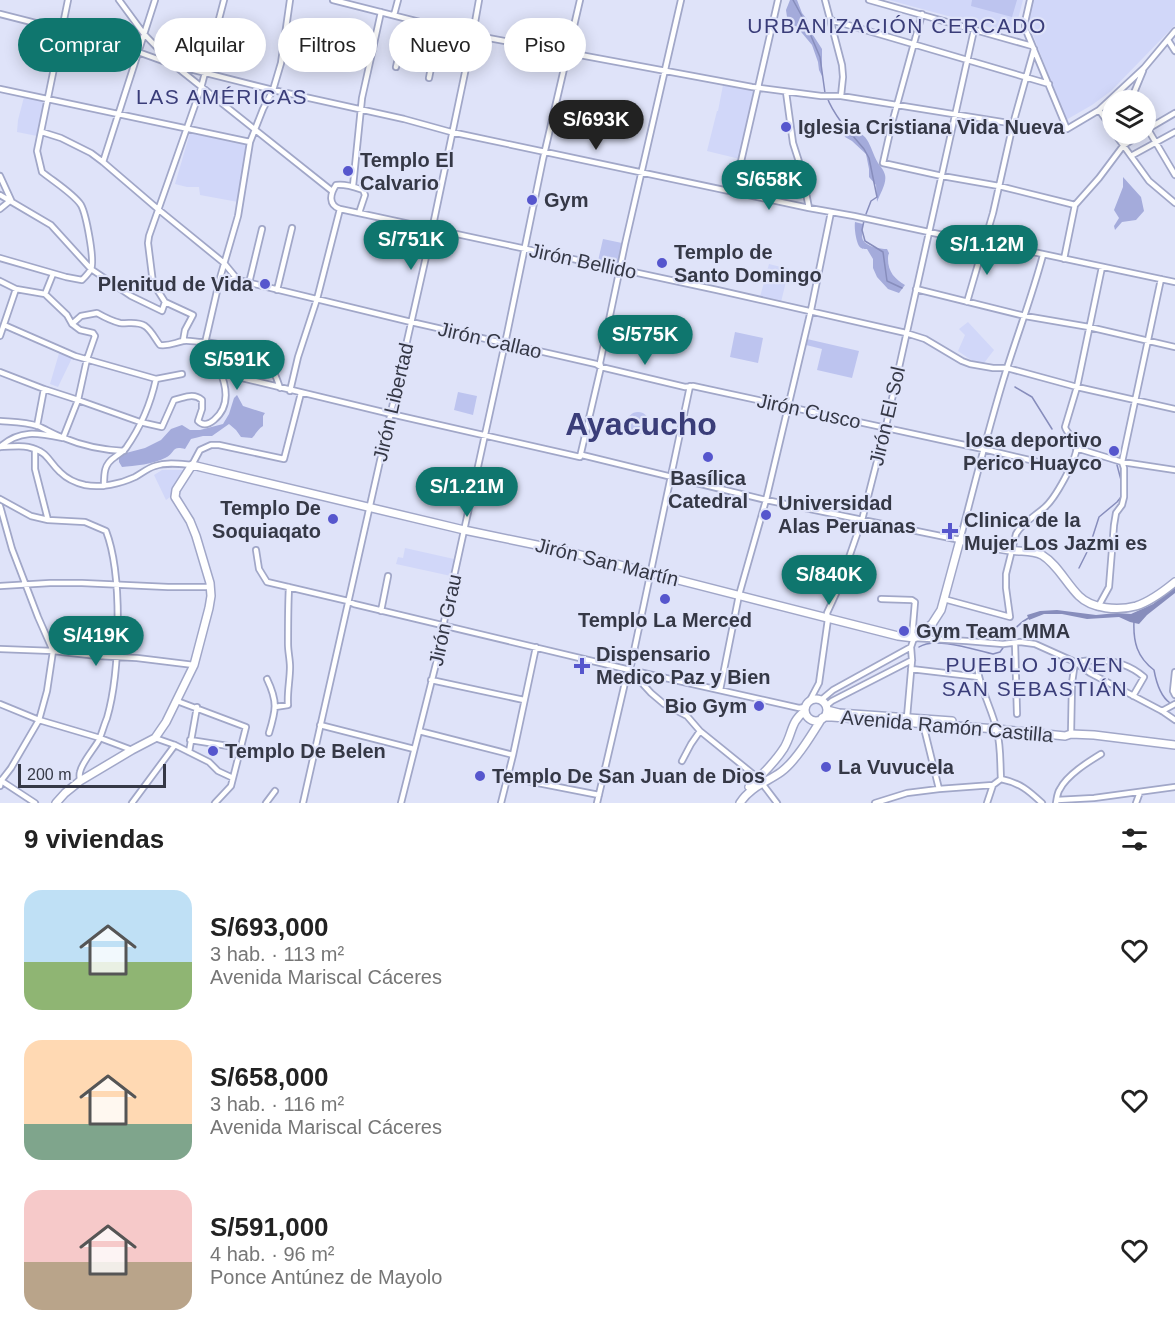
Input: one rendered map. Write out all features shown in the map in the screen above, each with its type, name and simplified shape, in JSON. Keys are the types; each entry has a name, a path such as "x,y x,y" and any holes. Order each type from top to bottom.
{"street":[{"path":"65,18 68,0"},
{"path":"119,0 154,44"},
{"path":"142,40 155,0"},
{"path":"219,18 224,0"},
{"path":"0,372 162,428 172,402 188,396 193,395 202,400 199,424 204,425 211,422 221,412 225,404 226,393 222,373 206,343 220,278 238,216 250,142 273,90 281,63 290,0"},
{"path":"333,0 355,3 404,18"},
{"path":"394,15 398,0"},
{"name":"Jirón Libertad","path":"476,18 479,0"},
{"name":"Jirón Grau","path":"576,18 580,0"},
{"path":"581,456 641,172 681,0"},
{"path":"734,192 778,0"},
{"path":"825,0 842,65 841,96"},
{"path":"869,0 1033,47"},
{"path":"1030,0 1025,28 1067,129"},
{"path":"353,186 362,98 381,12"},
{"path":"0,14 18,19"},
{"path":"922,14 883,161 885,164 999,186 1076,205"},
{"path":"831,20 1050,84"},
{"name":"Jirón El Sol","path":"806,706 819,682 827,613 838,589 862,520 885,428 974,30"},
{"path":"586,55 786,92 841,96 1052,130 1067,129 1099,110 1144,68 1174,34"},
{"path":"1016,41 1029,35"},
{"path":"1168,40 1175,51"},
{"path":"968,302 985,244 1033,47"},
{"path":"1136,90 1144,68"},
{"path":"0,258 82,280 91,269 91,246 82,206 74,196 42,172 37,151 54,72"},
{"path":"103,162 132,72"},
{"path":"182,72 332,191"},
{"path":"183,341 185,330 193,315 165,302 153,283 148,243 205,72 273,90 545,152 1175,282"},
{"path":"429,78 430,72"},
{"name":"Jirón Libertad","path":"303,803 465,72"},
{"name":"Jirón Grau","path":"401,803 444,625 563,72"},
{"path":"0,89 250,142"},
{"path":"786,92 793,143 809,208"},
{"path":"1099,110 1102,114"},
{"path":"1156,123 1175,113"},
{"path":"42,132 77,146 103,162 224,263 238,280"},
{"path":"1156,142 1175,132"},
{"path":"1064,259 1076,205 1126,144"},
{"path":"1131,156 1152,144"},
{"path":"1156,144 1175,175"},
{"path":"1123,146 1149,181 1175,203"},
{"path":"0,176 11,200"},
{"path":"290,391 340,209 331,203 332,191 336,185 353,186 363,190 365,195 359,213"},
{"path":"0,195 51,225 91,269 131,297 162,311 165,302"},
{"path":"0,209 11,200"},
{"name":"Jirón Bellido","path":"340,209 906,333 925,339 962,361 993,368 1007,368 1077,387 1175,409"},
{"path":"720,690 739,595 766,500 811,312 831,212"},
{"path":"277,290 292,228"},
{"path":"249,283 262,229"},
{"path":"913,638 932,624 941,610 983,449 1043,255"},
{"path":"944,599 1010,617 1006,574 1019,528 1047,507 1059,492 1078,443 1065,429 1077,387 1102,267"},
{"path":"45,294 53,274"},
{"name":"Jirón Callao","path":"220,278 238,280 685,387 690,386"},
{"path":"1098,607 1109,587 1116,513 1124,497 1122,462 1161,279"},
{"path":"0,281 16,289 45,294 67,315 72,324 95,336 87,359 78,400 63,438"},
{"path":"0,336 16,289"},
{"path":"916,289 1025,316 1089,327 1175,347"},
{"path":"0,310 8,314"},
{"path":"72,324 81,316 97,313 109,320 143,325 160,345 172,345 183,341 213,342 254,355 268,365 280,388"},
{"path":"4,324 87,359 156,379 182,374"},
{"path":"242,378 766,500 1040,554 1056,568 1081,598 1098,607 1136,606 1175,582"},
{"path":"104,486 104,470 112,459 124,451 148,404 156,379"},
{"path":"597,803 627,674 630,670 690,386"},
{"name":"Jirón Cusco","path":"690,386 1068,469"},
{"path":"37,426 44,389"},
{"path":"56,803 80,781 154,738 166,722 194,665 209,608 210,583 190,521 175,497 176,490 200,450 211,446 234,448 284,459 301,393"},
{"path":"0,421 25,423 63,438 105,450 124,451"},
{"path":"0,447 10,439 22,434 63,438"},
{"path":"0,447 26,446 35,449 48,457 61,474 84,485 104,486 126,480 157,465 192,465"},
{"path":"1076,448 1122,462 1175,470"},
{"path":"35,449 35,469 48,520"},
{"name":"Jirón San Martín","path":"192,465 464,530 561,550 886,634 913,638"},
{"path":"0,499 31,516 48,520 85,522 106,531 111,544 118,617 113,690 100,738 80,771 80,781"},
{"path":"0,506 12,549 53,651 47,691 39,720 0,783 36,803"},
{"path":"256,550 259,569 264,579 271,584 289,586 354,604 630,670 800,708 806,706"},
{"path":"381,610 388,576"},
{"path":"0,586 82,583 210,587"},
{"path":"275,707 288,705 289,586"},
{"path":"881,599 915,602 907,717"},
{"path":"913,638 1003,645 1027,642 1035,644 1075,662 1090,673 1164,710 1175,720"},
{"path":"1015,644 1017,714"},
{"path":"501,803 536,647"},
{"path":"760,780 785,746 795,720 813,699 820,700 832,690 911,647"},
{"path":"0,650 53,651 194,665"},
{"path":"738,803 744,792 760,780 782,771 788,765 802,748 832,701 912,660"},
{"path":"1075,662 1101,660 1114,662 1138,672 1144,677 1133,696"},
{"path":"977,662 979,677 996,727 1000,757 1000,779 993,785 987,803"},
{"path":"1071,734 1072,683 1075,662"},
{"path":"911,669 979,677"},
{"path":"630,670 651,693 664,704 687,716 700,731 760,780 777,803"},
{"path":"1175,672 1173,691 1175,695"},
{"path":"267,680 272,690 275,707 269,733"},
{"path":"431,680 524,700"},
{"path":"820,700 825,713"},
{"path":"177,701 246,727 231,786 215,803"},
{"path":"0,704 39,720 132,750"},
{"path":"1164,710 1175,704"},
{"path":"806,706 807,716 811,720 817,720 825,713"},
{"path":"189,752 197,708"},
{"name":"Avenida Ramón Castilla","path":"825,713 907,717 1065,736 1095,735 1175,745"},
{"name":"Avenida Ramón Castilla","path":"825,713 923,723 996,727"},
{"path":"923,723 939,789"},
{"path":"320,724 414,749"},
{"path":"419,731 513,755"},
{"path":"682,761 700,731"},
{"path":"154,738 175,745 209,762 218,771 233,778"},
{"path":"190,740 241,748"},
{"path":"132,803 175,745"},
{"path":"1101,754 1085,764 1063,784 1057,795 1057,801 1175,787"},
{"path":"507,777 600,795"},
{"path":"1000,779 1012,781 1024,787 1042,803"},
{"path":"875,803 907,793 993,785"},
{"path":"266,803 275,791"},
{"path":"1136,803 1140,792"}],"shaded area":[{"path":"790,0 797,0 822,49 822,76 812,45 787,17 786,10"},
{"path":"889,0 1023,0 1014,34"},
{"path":"972,0 1017,0 1012,17 971,6"},
{"path":"1032,0 1175,0 1175,25 1112,90 1102,90 1102,98 1066,120 1028,22"},
{"path":"723,85 755,90 740,159 707,151"},
{"path":"24,97 44,101 37,136 17,132"},
{"path":"844,130 864,136 884,171 885,181 877,202 876,185 869,177 866,154 845,137"},
{"path":"190,133 247,145 238,202 200,195 199,187 175,184"},
{"path":"1123,177 1141,197 1144,211 1136,220 1122,222 1115,230 1114,226 1119,218 1114,210 1123,187"},
{"path":"855,222 863,224 862,237 867,244 887,249 891,271 895,278 905,285 899,293 888,289 877,277 873,268 873,259 867,249 861,248 858,244"},
{"path":"603,239 622,243 617,265 598,261"},
{"path":"769,264 789,269 781,302 760,297"},
{"path":"968,322 994,350 981,367 958,351 965,335 959,329"},
{"path":"735,332 763,338 758,363 730,357"},
{"path":"807,339 859,351 852,378 817,370 822,349 806,345"},
{"path":"60,350 73,356 58,387 50,384"},
{"path":"458,392 477,396 473,415 454,410"},
{"path":"237,395 243,406 265,413 263,426 252,438 241,437 229,424 212,436 191,439 185,449 175,449 160,460 122,467 119,462 119,458 126,453 145,448 161,440 171,429 182,425 190,430 200,430 223,424"},
{"path":"638,412 646,415 649,423 646,431 638,434 630,431 627,423 630,415"},
{"path":"162,470 187,470 173,495 166,500 154,475"},
{"path":"405,548 454,559 451,576 396,564 398,557 403,558"},
{"path":"1175,587 1175,593 1139,624 1119,617 1087,619 1062,614 1044,614 1029,620 1027,615 1040,611 1057,610 1096,615 1131,614 1153,604"}],"waterway":[{"path":"793,0 820,57 825,93"},
{"path":"827,97 837,117 869,158 877,197 871,201 866,214"},
{"path":"865,216 862,230 865,241 883,252 887,281 902,288"},
{"path":"1015,387 1032,397 1052,429"},
{"path":"1079,568 1089,548 1099,517 1121,497 1121,480 1117,465"},
{"path":"1007,641 1016,627 1030,617"},
{"path":"1134,621 1137,648 1154,670 1161,692 1170,703"},
{"path":"919,647 926,644 945,643 993,654 1000,652 1005,645"}],"place":[{"name":"Iglesia Cristiana Vida Nueva","path":"786,127"},
{"name":"Templo El Calvario","path":"348,171"},
{"name":"Gym","path":"532,200"},
{"name":"Templo de Santo Domingo","path":"662,263"},
{"name":"Plenitud de Vida","path":"265,284"},
{"name":"losa deportivo Perico Huayco","path":"1114,451"},
{"name":"Basílica Catedral","path":"708,457"},
{"name":"Universidad Alas Peruanas","path":"766,515"},
{"name":"Templo De Soquiaqato","path":"333,519"},
{"name":"Clinica de la Mujer Los Jazmi es","path":"950,531"},
{"name":"Templo La Merced","path":"665,599"},
{"name":"Gym Team MMA","path":"904,631"},
{"name":"Dispensario Medico Paz y Bien","path":"582,666"},
{"name":"Bio Gym","path":"759,706"},
{"name":"Templo De Belen","path":"213,751"},
{"name":"La Vuvucela","path":"826,767"},
{"name":"Templo De San Juan de Dios","path":"480,776"}],"district":[{"name":"URBANIZACIÓN CERCADO","path":"897,26"},
{"name":"LAS AMÉRICAS","path":"222,97"},
{"name":"Ayacucho","path":"641,424"},
{"name":"PUEBLO JOVEN SAN SEBASTIÁN","path":"1035,677"}]}
